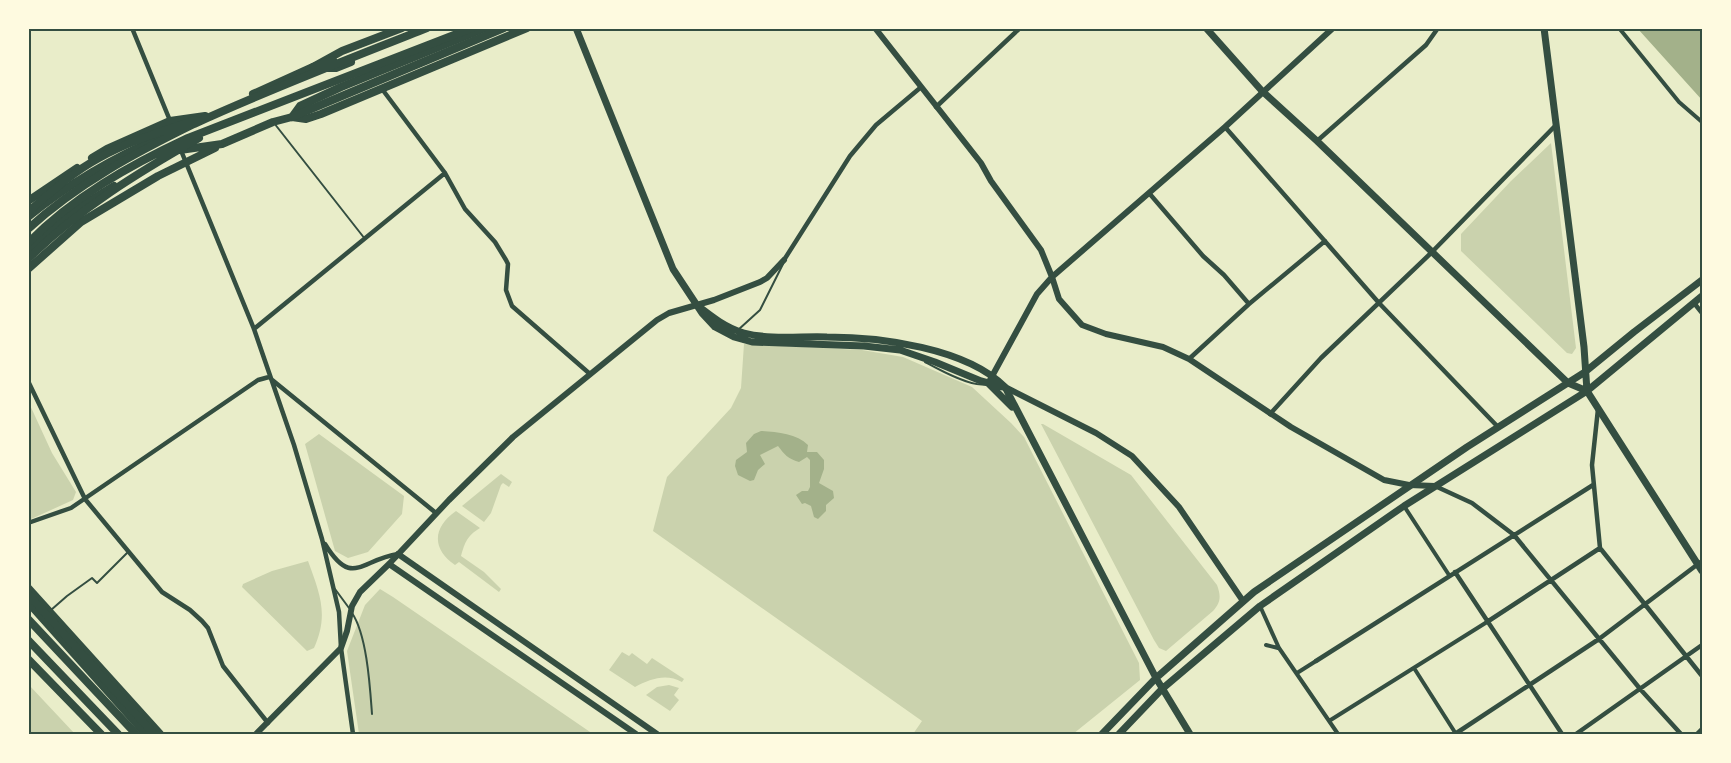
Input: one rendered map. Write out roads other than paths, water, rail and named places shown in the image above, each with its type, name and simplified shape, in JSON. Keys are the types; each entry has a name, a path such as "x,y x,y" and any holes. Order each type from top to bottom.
{"main road":[{"path":"32,211 112,161 146,143 313,67 342,51 402,28"},
{"path":"313,67 353,54 415,28"},
{"path":"313,67 336,68 428,28"},
{"path":"32,211 66,179 104,155 150,135 228,109 428,28"},
{"path":"28,243 62,212 144,159 188,138 472,28"},
{"path":"292,117 300,106 341,87 485,28"},
{"path":"28,269 75,227 186,161 273,122 292,117 504,28"},
{"path":"292,117 306,119 528,28"},
{"path":"576,28 673,269 697,305 710,316 752,342 885,348 913,354 988,383 1005,387"},
{"path":"1206,28 1262,91 1317,141 1431,253 1568,383 1587,391"},
{"path":"1544,28 1584,347 1587,391 1701,566"},
{"path":"28,229 71,194 117,164 228,109"},
{"path":"28,201 107,149 170,121 205,116"},
{"path":"28,259 93,205 168,156 222,126"},
{"path":"107,149 146,143"},
{"path":"28,250 53,227 100,194 181,150 222,144"},
{"path":"28,217 46,189"},
{"path":"53,227 75,227"},
{"path":"1670,304 1702,274"},
{"path":"1102,735 1156,678 1243,601 1409,486 1585,372 1702,280"},
{"path":"1119,735 1162,689 1260,606 1404,506 1587,391 1700,299"},
{"path":"735,333 902,342 947,356 993,375 1005,387 1156,678 1190,735"},
{"path":"988,383 1019,415"},
{"path":"28,588 160,735"},
{"path":"28,594 154,735"},
{"path":"28,602 146,735"},
{"path":"28,628 41,616"},
{"path":"28,619 136,735"},
{"path":"28,641 117,735"},
{"path":"28,641 117,735"},
{"path":"28,660 99,735"},
{"path":"91,709 111,735"}],"street":[{"path":"132,28 254,329 294,445 335,589 353,735"},
{"path":"875,28 981,163 991,181 1041,250 1059,299 1082,325 1106,334 1163,346 1189,359 1270,414 1384,480 1409,486 1435,486 1472,504 1514,535 1641,690 1681,735"},
{"path":"936,107 1020,28"},
{"path":"988,383 1037,294 1052,277 1225,127 1333,28"},
{"path":"1317,141 1426,45 1438,28"},
{"path":"1619,28 1679,102 1702,122"},
{"path":"256,735 341,648 348,631 351,612 360,592 513,436 657,320 767,278 784,260 849,156 876,124 920,88"},
{"path":"382,89 445,174 465,209 495,242 508,264 506,290 512,306 591,374"},
{"path":"1270,414 1321,358 1431,253 1556,125"},
{"path":"1225,127 1379,303 1498,427"},
{"path":"254,329 445,174"},
{"path":"1149,193 1203,256 1224,275 1249,304"},
{"path":"1189,359 1249,304 1326,241"},
{"path":"1700,299 1702,313"},
{"path":"28,524 71,508 258,380 269,377"},
{"path":"269,377 436,513"},
{"path":"28,381 85,499 162,592 190,610 202,621 224,666 268,723"},
{"path":"1005,387 1096,433 1132,456 1179,507 1243,601"},
{"path":"1598,409 1593,442 1593,485 1600,548 1702,676"},
{"path":"1297,673 1593,485"},
{"path":"1404,506 1449,575"},
{"path":"322,539 335,561 350,569 360,568 379,559 398,554 657,735"},
{"path":"1329,721 1600,548"},
{"path":"389,564 636,735"},
{"path":"1414,668 1456,734 1599,639 1701,566"},
{"path":"1455,572 1562,735"},
{"path":"1260,606 1279,648 1338,735"},
{"path":"1266,645 1279,648"},
{"path":"1576,735 1702,645"},
{"path":"1698,735 1702,730"}],"lane":[{"path":"273,122 364,239"},
{"path":"735,333 760,310 782,269 784,260"},
{"path":"49,612 92,578 98,583 129,551"},
{"path":"335,589 360,626 372,714"}]}
